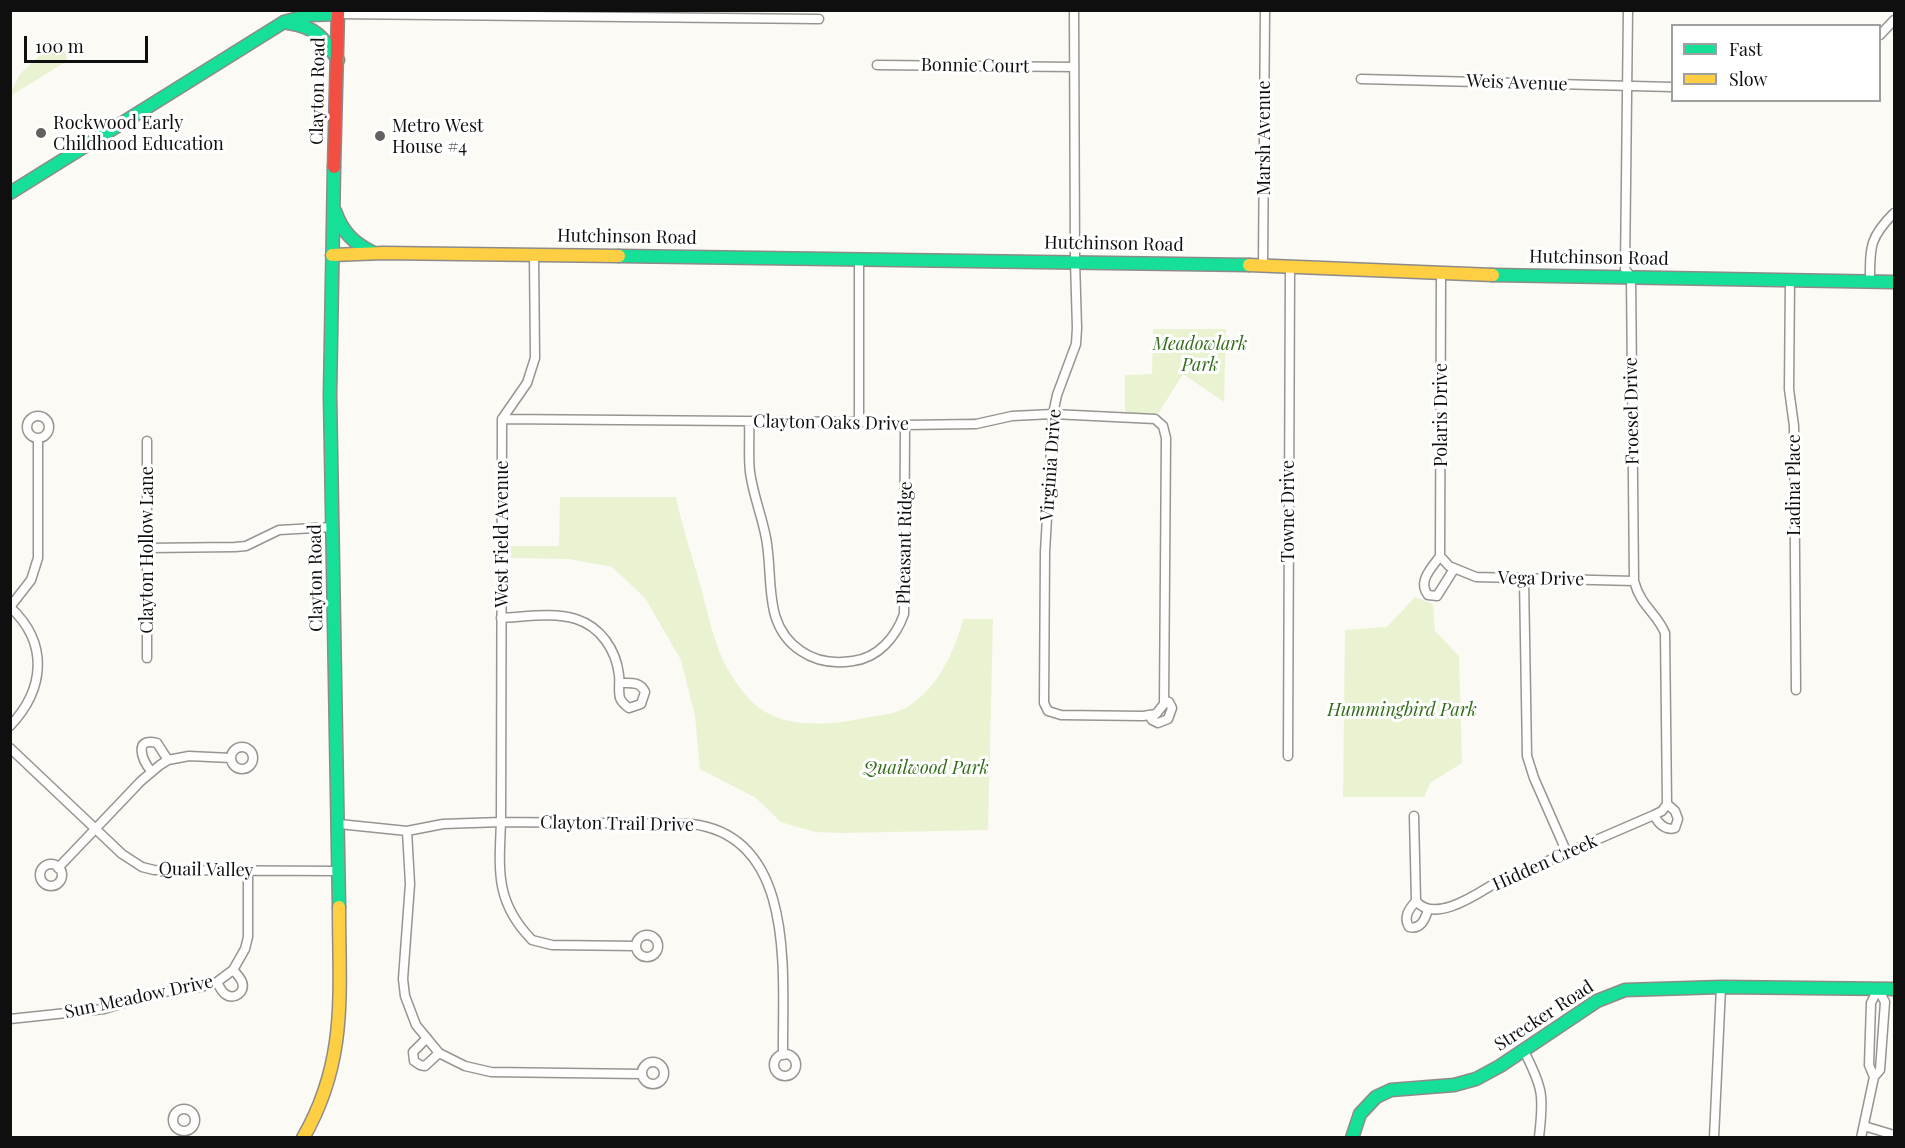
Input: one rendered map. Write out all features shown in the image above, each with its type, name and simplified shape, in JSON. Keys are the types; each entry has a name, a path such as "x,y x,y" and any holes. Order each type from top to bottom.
{"street":[{"path":"10,194 284,22 299,10"},
{"name":"Virginia Drive","path":"1074,10 1076,344 1057,395 1053,414 1045,552 1044,703 1048,711 1061,715 1149,715 1156,714 1164,704 1166,431 1158,422"},
{"name":"Marsh Avenue","path":"1263,265 1265,10"},
{"name":"Froesel Drive","path":"1628,10 1625,269 1631,277 1634,581 1642,602 1665,633 1667,804 1678,819 1675,828 1664,827 1654,815"},
{"path":"284,22 303,15 338,12 819,19"},
{"name":"Clayton Road","path":"303,1137 325,1095 337,1050 339,1020 339,824 330,395 338,12"},
{"path":"1881,34 1894,20"},
{"path":"284,22 308,26 316,30 338,60"},
{"name":"Bonnie Court","path":"877,65 1074,67"},
{"name":"Weis Avenue","path":"1361,79 1671,87"},
{"path":"333,205 344,231 354,242 376,253"},
{"path":"1870,282 1870,252 1873,240 1879,228 1894,213"},
{"path":"502,419 527,383 535,358 534,254"},
{"name":"Hutchinson Road","path":"332,255 534,254 1074,261 1263,265 1441,274 1894,282"},
{"path":"859,258 861,377 859,422"},
{"name":"Towne Drive","path":"1288,756 1290,266"},
{"name":"Polaris Drive","path":"1440,556 1441,274"},
{"name":"Ladina Place","path":"1790,279 1789,389 1794,426 1796,690"},
{"name":"Clayton Oaks Drive","path":"502,419 859,422 905,425 976,424 1012,416 1053,414 1147,418 1158,422"},
{"name":"West Field Avenue","path":"502,419 499,874 501,886 515,917 532,940 552,945 636,946"},
{"name":"Pheasant Ridge","path":"749,422 750,470 766,537 774,615 783,635 798,649 823,662 840,663 856,661 880,649 895,633 904,614 905,425"},
{"path":"10,726 26,707 37,683 38,673 38,654 28,627 10,607 31,580 38,558 38,438"},
{"name":"Clayton Hollow Lane","path":"147,441 147,658"},
{"path":"147,548 246,546 279,530 333,526"},
{"path":"1440,556 1452,568 1437,596 1428,595 1424,587 1424,579 1440,556"},
{"name":"Vega Drive","path":"1452,568 1476,577 1634,581"},
{"path":"1524,579 1527,756 1534,778 1567,853"},
{"path":"501,618 561,616 586,624 599,633 614,654 620,683 620,699 626,706 634,708 641,704 645,697 643,688 636,683 620,683"},
{"path":"151,771 141,753 148,742 158,743 168,760"},
{"name":"Quail Valley","path":"10,748 128,858 148,868 339,871"},
{"path":"58,868 151,771 168,760 189,756 231,758"},
{"name":"Hidden Creek","path":"1414,816 1421,906 1444,909 1492,885 1654,815 1662,811 1667,804"},
{"name":"Clayton Trail Drive","path":"339,824 407,831 443,824 501,822 692,824 721,830 738,842 760,866 770,886 781,940 783,1055"},
{"path":"407,831 410,884 403,979 410,1013 416,1025 439,1053 465,1066 491,1072 641,1074"},
{"name":"Sun Meadow Drive","path":"10,1019 104,1009 156,993 201,987 217,982 233,969 245,949 248,937 248,871"},
{"path":"217,982 228,996 234,997 240,994 243,984 233,969"},
{"path":"1714,1137 1721,987"},
{"name":"Strecker Road","path":"1352,1137 1356,1118 1363,1107 1381,1093 1467,1082 1500,1066 1610,994 1642,988 1894,989"},
{"path":"1874,1077 1869,1065 1870,1020 1871,1003 1878,989"},
{"path":"1861,1137 1874,1077 1880,1070 1885,1002 1878,989"},
{"path":"427,1038 413,1052 414,1061 425,1066 439,1053"},
{"path":"1524,1051 1541,1091 1543,1104 1539,1137"},
{"path":"1864,1126 1894,1135"}],"green space":[{"path":"55,41 58,41 66,54 67,61 12,95 11,92 20,74"},
{"name":"Meadowlark Park","path":"1153,329 1226,329 1224,402 1183,374 1158,414 1125,413 1125,375 1152,374"},
{"name":"Quailwood Park","path":"560,497 676,497 711,628 727,667 744,693 756,706 786,720 802,723 836,723 905,708 929,689 937,679 950,656 963,619 993,619 988,830 815,832 781,822 756,798 700,769 695,716 681,660 645,598 612,567 569,559 509,558 509,546 559,546"},
{"name":"Hummingbird Park","path":"1415,597 1433,604 1435,631 1459,656 1462,763 1430,783 1424,797 1343,797 1345,630 1387,627"}],"traffic: fast":[{"path":"10,193 284,22 310,15 338,14"},
{"path":"288,23 306,27 318,34 338,60"},
{"path":"334,167 330,395 339,907"},
{"path":"335,211 349,236 372,252"},
{"path":"619,256 1249,265"},
{"path":"1493,275 1894,282"},
{"path":"1352,1138 1360,1114 1376,1097 1391,1090 1454,1085 1476,1079 1500,1066 1597,1001 1625,990 1721,987 1894,989"}],"traffic: slow":[{"path":"332,255 383,253 619,256"},
{"path":"1249,265 1493,275"},
{"path":"303,1138 328,1081 334,1053 339,997 339,907"}],"traffic: jam":[{"path":"334,167 338,10"}],"place":[{"name":"Rockwood Early Childhood Education","path":"41,133"},
{"name":"Metro West House #4","path":"380,136"}]}
